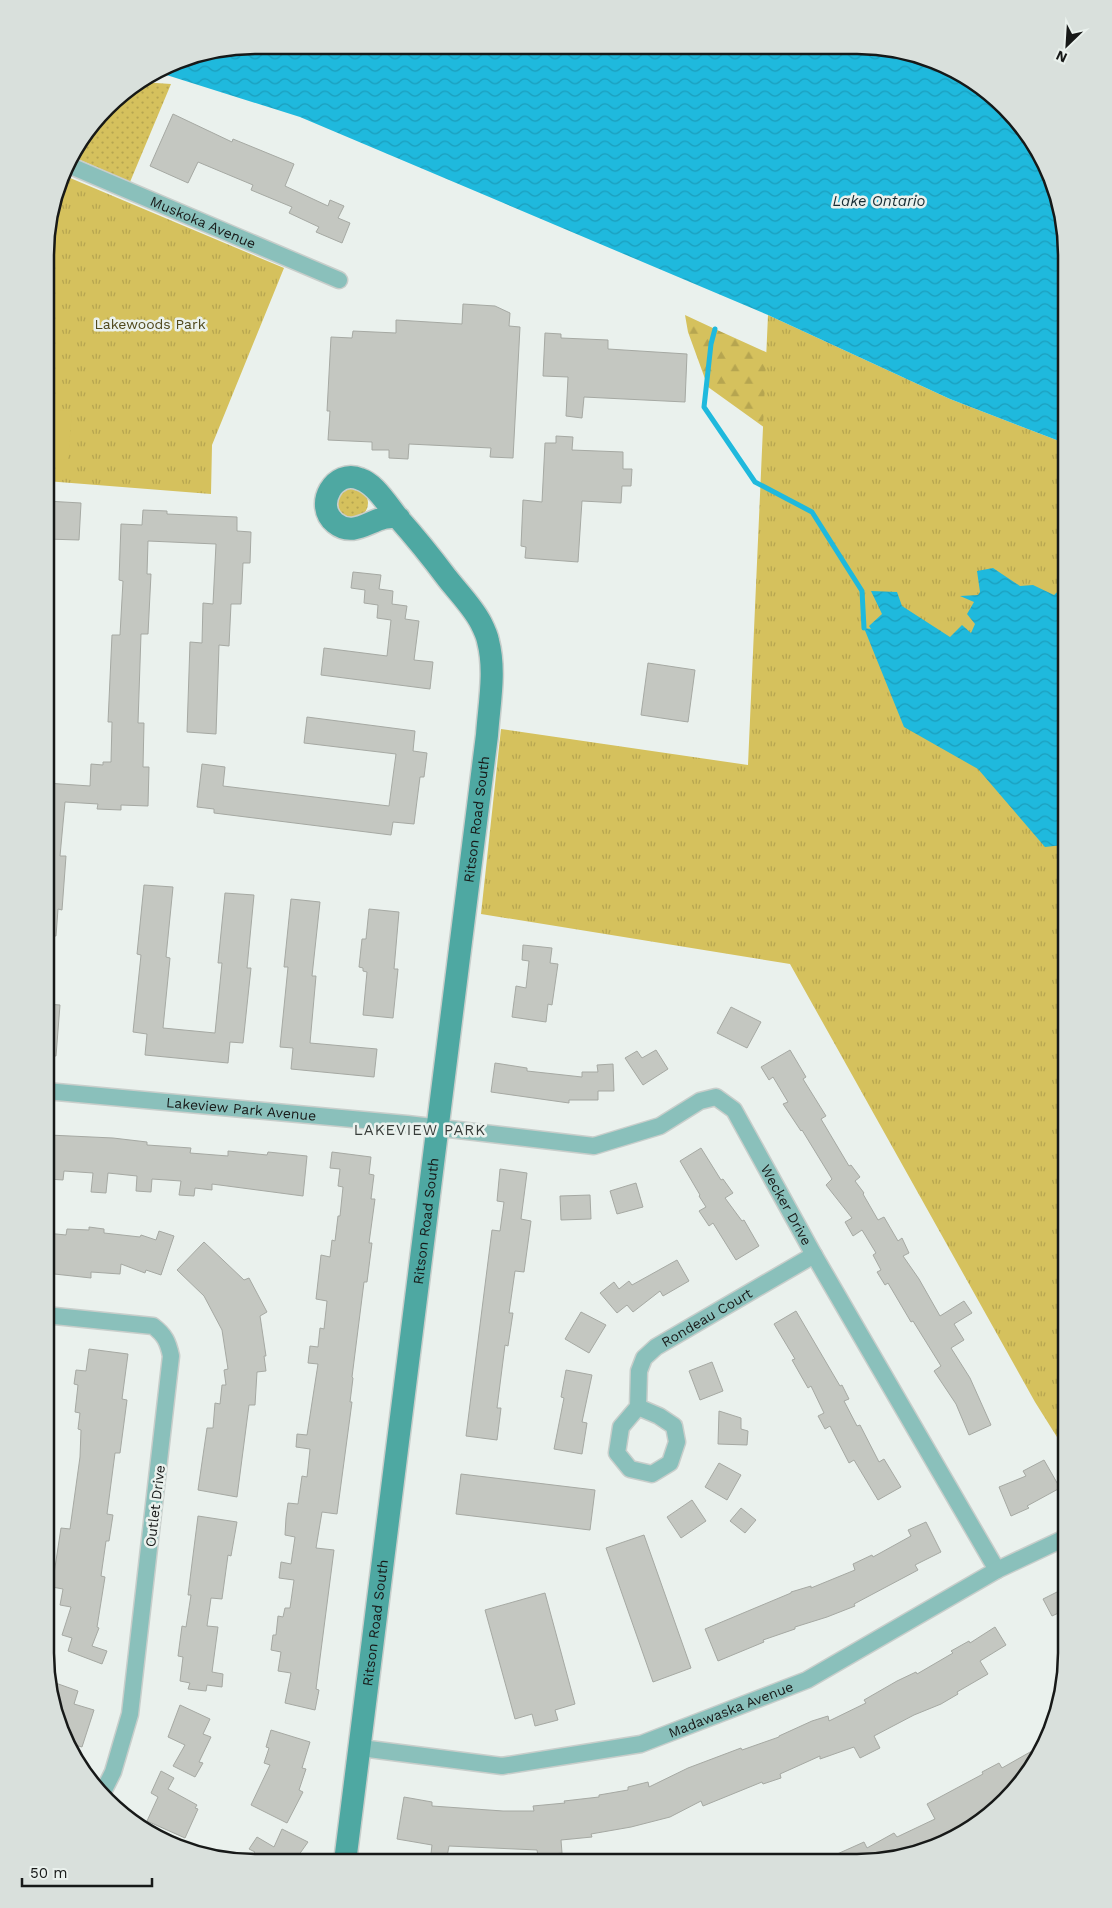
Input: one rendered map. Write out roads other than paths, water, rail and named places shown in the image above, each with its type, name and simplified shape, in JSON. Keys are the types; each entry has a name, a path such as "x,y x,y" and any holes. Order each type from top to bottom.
{"street":[{"name":"Muskoka Avenue","path":"74,167 339,280"},
{"name":"Ritson Road South","path":"346,1854 361,1748 487,735 492,667 488,639 481,622 399,518"},
{"name":"Lakeview Park Avenue","path":"54,1092 438,1127"},
{"name":"Wecker Drive","path":"438,1127 594,1146 660,1126 700,1101 716,1097 734,1110 814,1255 997,1570"},
{"name":"Rondeau Court","path":"638,1406 639,1371 644,1358 656,1347 814,1255"},
{"name":"Outlet Drive","path":"54,1316 153,1326 167,1340 172,1356 130,1714 113,1772 105,1787"},
{"name":"Madawaska Avenue","path":"361,1748 502,1766 641,1744 807,1680 997,1570 1058,1541"}],"water":[{"name":"Lake Ontario","path":"242,54 870,54 884,55 922,64 946,74 980,95 1017,132 1038,166 1048,190 1057,228 1058,242 1058,441 950,399 768,315 300,117 165,75 190,64 228,55"},
{"path":"993,568 1020,586 1033,585 1054,595 1058,591 1058,846 1045,847 978,769 904,727 864,628 871,629 869,626 882,614 871,591 897,592 902,606 950,637 962,625 971,633 975,624 967,614 974,602 960,596 978,595 980,592 977,571"}],"waterway":[{"path":"715,329 711,344 704,407 755,482 812,512 862,591 864,628"}],"district":[{"name":"LAKEVIEW PARK","path":"420,1130"}],"park label":[{"name":"Lakewoods Park","path":"150,324"}]}
